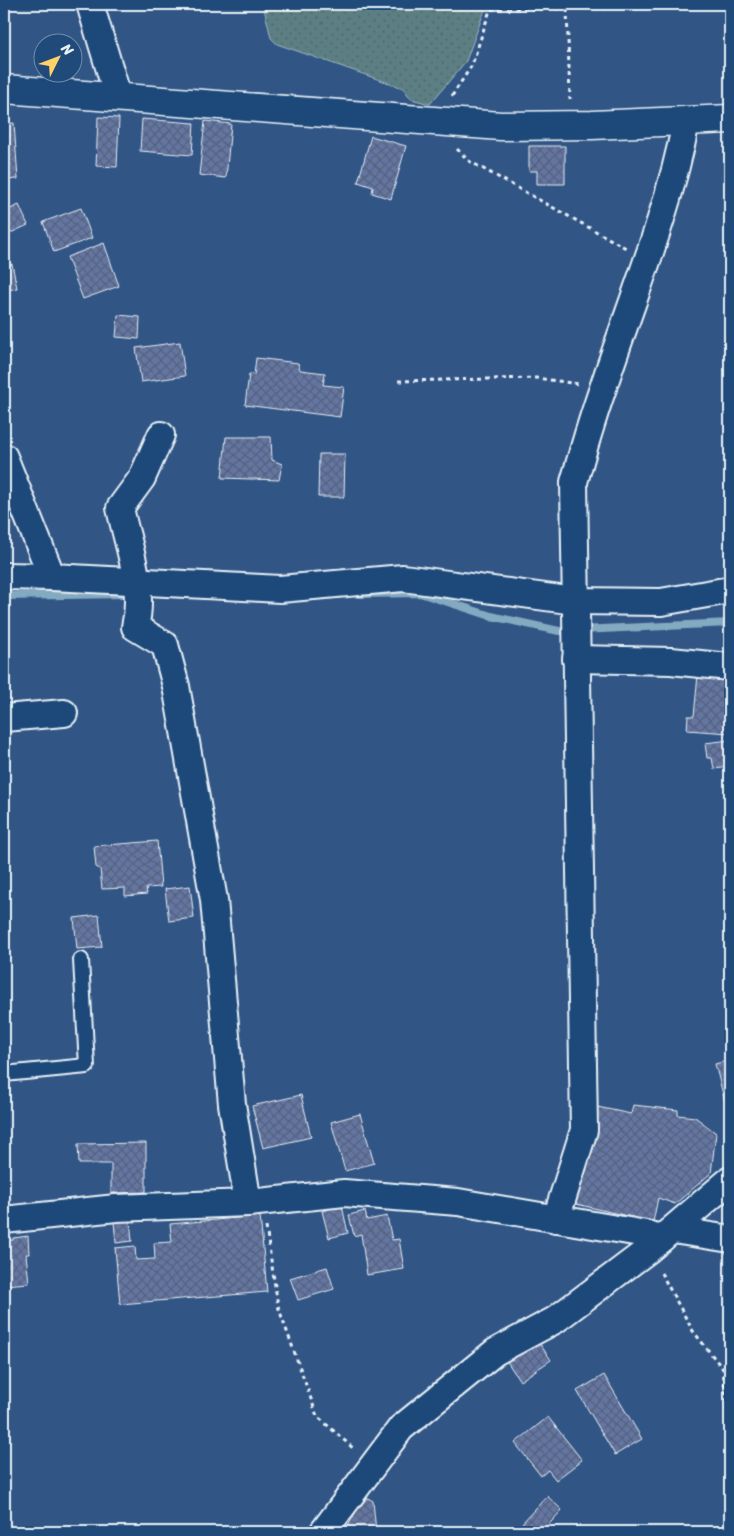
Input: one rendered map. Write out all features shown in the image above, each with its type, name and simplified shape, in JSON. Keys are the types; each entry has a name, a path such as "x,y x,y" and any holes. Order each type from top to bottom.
{"street":[{"path":"90,4 118,97"},
{"path":"4,89 501,126 686,122 730,119"},
{"path":"556,1219 584,1130 574,482 603,388 649,260 678,165 686,122"},
{"path":"161,435 142,478 120,508 137,582 138,616 134,627 165,645 176,686 214,900 232,1104 255,1202"},
{"path":"4,457 52,577"},
{"path":"4,576 280,589 403,578 575,606 661,602 730,590"},
{"path":"576,652 730,667"},
{"path":"4,718 64,713"},
{"path":"323,1532 401,1428 495,1352 555,1320 661,1240 730,1180"},
{"path":"4,1220 116,1208 255,1202 344,1193 458,1202 646,1234 661,1240 730,1239"}],"lane":[{"path":"4,1074 87,1066 82,960"}],"path":[{"path":"492,4 472,65 444,122 452,145 469,161 649,260"},
{"path":"490,9 670,8"},
{"path":"568,9 570,125"},
{"path":"398,381 536,378 603,388"},
{"path":"255,1202 278,1306 317,1416 372,1466"},
{"path":"661,1240 693,1331 723,1369 730,1441"}],"green space":[{"path":"263,4 487,4 466,61 430,104 411,99 403,88 277,44 271,38"}],"building":[{"path":"98,117 119,118 117,167 96,166"},
{"path":"142,119 194,123 192,155 140,151"},
{"path":"205,121 231,124 226,178 199,175"},
{"path":"14,123 18,179 4,180 4,124"},
{"path":"371,136 406,146 391,199 372,193 373,187 358,182"},
{"path":"529,146 565,146 565,184 537,184 537,171 529,171"},
{"path":"19,205 28,225 4,236 4,212"},
{"path":"81,208 92,238 54,252 43,222"},
{"path":"104,243 119,286 83,299 67,257"},
{"path":"12,264 17,288 4,291 4,266"},
{"path":"118,315 140,317 139,339 116,337"},
{"path":"180,342 185,376 141,382 136,348"},
{"path":"256,358 298,363 300,370 325,373 323,385 344,387 340,417 245,405 249,374 254,375"},
{"path":"226,437 271,437 272,460 282,464 279,480 222,478"},
{"path":"319,454 345,454 344,497 318,497"},
{"path":"698,675 730,678 729,733 687,730 688,716 694,716"},
{"path":"730,740 730,767 714,769 712,758 707,758 705,743"},
{"path":"157,841 161,887 146,888 147,894 125,896 125,888 102,889 100,869 96,867 94,846"},
{"path":"190,886 194,918 169,921 165,889"},
{"path":"99,915 102,947 77,949 74,918"},
{"path":"730,1060 730,1101 725,1102 715,1064"},
{"path":"301,1095 311,1137 263,1148 252,1106"},
{"path":"588,1105 631,1114 633,1105 678,1110 678,1115 695,1117 716,1133 711,1173 675,1204 658,1198 653,1222 572,1203"},
{"path":"360,1114 374,1163 345,1171 331,1122"},
{"path":"146,1143 146,1192 111,1193 111,1164 79,1164 78,1144"},
{"path":"342,1206 348,1233 329,1238 322,1211"},
{"path":"365,1211 367,1220 387,1216 392,1240 399,1239 404,1269 367,1275 361,1234 354,1236 349,1215"},
{"path":"260,1216 267,1292 120,1304 115,1248 135,1246 136,1260 155,1259 154,1243 172,1242 170,1224"},
{"path":"130,1220 132,1241 116,1243 114,1222"},
{"path":"28,1236 29,1254 26,1254 29,1283 4,1285 4,1241"},
{"path":"327,1267 334,1289 298,1300 290,1278"},
{"path":"535,1337 551,1360 520,1381 504,1357"},
{"path":"604,1375 642,1439 615,1455 577,1391"},
{"path":"548,1417 582,1460 556,1480 548,1470 541,1476 515,1443"},
{"path":"364,1496 373,1501 376,1532 345,1532"},
{"path":"547,1496 562,1510 542,1532 532,1532 522,1523"}],"waterway":[{"path":"360,594 420,593 491,616 559,631 730,623"},
{"path":"4,596 124,594"}]}
